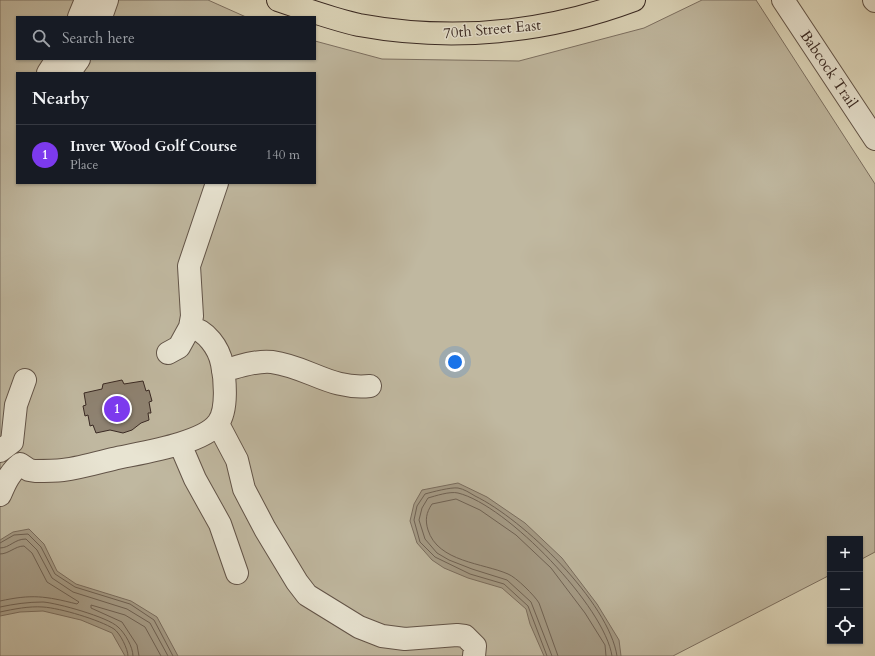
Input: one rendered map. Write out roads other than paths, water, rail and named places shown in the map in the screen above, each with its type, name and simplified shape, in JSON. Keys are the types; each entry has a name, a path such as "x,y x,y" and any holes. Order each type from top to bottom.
{"main road":[{"name":"70th Street East","path":"278,0 326,17 359,25 409,32 462,34 519,30 577,19 634,0"}],"street":[{"path":"79,16 86,0"},
{"path":"101,16 106,0"},
{"name":"Babcock Trail","path":"783,0 875,139"},
{"path":"49,72 56,60"},
{"path":"71,72 79,60"},
{"path":"168,353 179,347 190,327 192,316 189,266 217,184"},
{"path":"190,327 201,332 214,345 222,361 225,381 224,397 218,424 236,460 244,489 265,529 297,582 307,595 359,627 382,636 406,639 458,635 465,636 475,646 474,656"},
{"path":"223,370 272,362 290,366 334,384 352,387 370,386"},
{"path":"25,380 16,404 6,446 14,453 20,464 29,470 63,470 180,444 201,436 218,424"},
{"path":"180,444 195,479 220,524 237,573"},
{"path":"0,495 4,483 20,464"}],"water":[{"path":"458,483 487,497 525,523 562,558 597,604 619,640 621,656 544,656 530,624 526,609 502,588 468,578 444,568 432,560 417,543 410,521 414,504 422,490"},
{"path":"29,529 44,544 57,571 76,584 131,601 157,617 178,656 125,656 112,633 81,620 43,611 20,612 0,616 0,540 13,532"}],"place":[{"name":"Inver Wood Golf Course","path":"117,409"}]}
